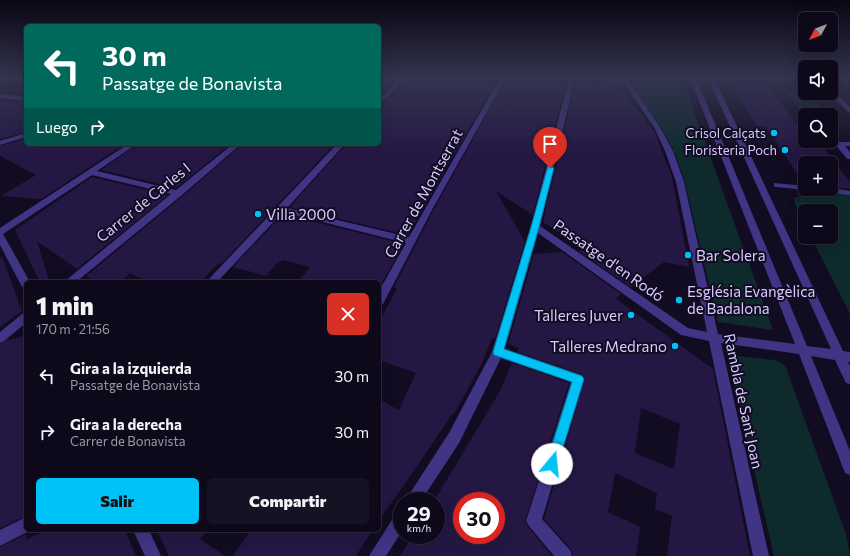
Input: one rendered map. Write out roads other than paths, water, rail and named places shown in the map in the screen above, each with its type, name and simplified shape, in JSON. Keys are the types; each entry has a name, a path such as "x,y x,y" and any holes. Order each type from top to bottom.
{"street":[{"name":"Carrer de Montserrat","path":"381,297 429,208 488,104"},
{"path":"418,492 454,438 498,352 535,227 566,104"},
{"name":"Rambla de Sant Joan","path":"640,104 657,127 669,151 680,182 761,556"},
{"path":"704,104 804,350 850,468"},
{"path":"724,104 845,356 850,379"},
{"path":"0,143 24,136"},
{"path":"850,144 839,144 850,157"},
{"path":"0,232 130,146"},
{"name":"Carrer de Carles I","path":"71,280 235,146"},
{"path":"213,280 339,146"},
{"path":"91,172 179,193"},
{"path":"777,185 798,187"},
{"path":"838,192 850,193"},
{"path":"281,209 412,241"},
{"name":"Passatge d'en Rodó","path":"535,227 686,332 714,338 845,356"},
{"path":"0,236 24,280"},
{"path":"0,338 24,319"},
{"path":"498,352 578,379 534,521 564,556"},
{"path":"0,538 24,525"},
{"path":"377,556 393,531"},
{"path":"142,532 153,556"}],"place":[{"name":"Crisol Calçats","path":"774,133"},
{"name":"Floristeria Poch","path":"785,150"},
{"name":"Villa 2000","path":"258,214"},
{"name":"Bar Solera","path":"688,255"},
{"name":"Església Evangèlica de Badalona","path":"679,300"},
{"name":"Talleres Juver","path":"631,315"},
{"name":"Talleres Medrano","path":"675,346"}]}
